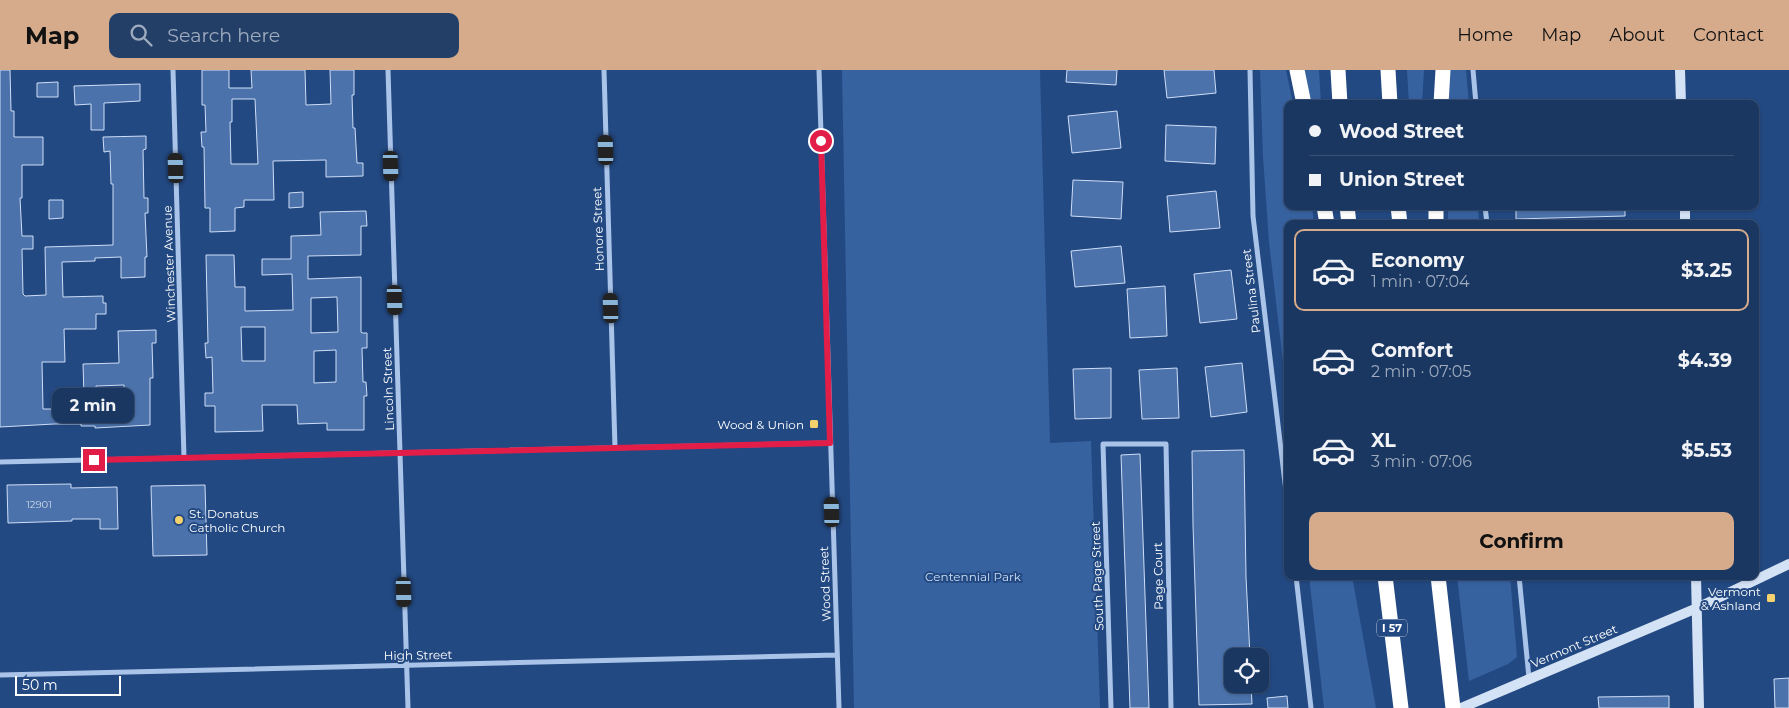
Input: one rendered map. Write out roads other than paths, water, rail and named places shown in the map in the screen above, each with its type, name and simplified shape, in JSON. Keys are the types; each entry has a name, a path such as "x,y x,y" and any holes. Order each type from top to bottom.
{"highway":[{"path":"1297,70 1303,100"},
{"path":"1338,70 1340,100"},
{"path":"1388,70 1390,100"},
{"path":"1441,100 1442,70"},
{"name":"I 57","path":"1386,580 1401,708"},
{"path":"1438,580 1453,708"}],"street":[{"name":"Winchester Avenue","path":"173,70 184,458"},
{"name":"Lincoln Street","path":"388,70 408,708"},
{"name":"Honore Street","path":"604,70 615,448"},
{"name":"Wood Street","path":"819,70 838,708"},
{"name":"Paulina Street","path":"1250,70 1253,216 1284,475"},
{"path":"1473,70 1476,100"},
{"path":"1680,70 1681,100"},
{"path":"0,462 830,443"},
{"name":"South Page Street","path":"1111,708 1103,444 1166,444"},
{"name":"Page Court","path":"1166,444 1171,708"},
{"name":"Vermont Street","path":"1759,578 1789,564"},
{"path":"1296,580 1312,708"},
{"path":"1520,580 1529,678"},
{"path":"1696,580 1699,708"},
{"name":"Vermont Street","path":"1461,708 1697,608 1756,580"},
{"name":"High Street","path":"0,676 837,656"}],"place":[{"name":"Wood & Union","path":"814,424"},
{"name":"St. Donatus Catholic Church","path":"179,520"},
{"name":"Vermont & Ashland","path":"1771,598"}],"park label":[{"name":"Centennial Park","path":"973,576"}]}
